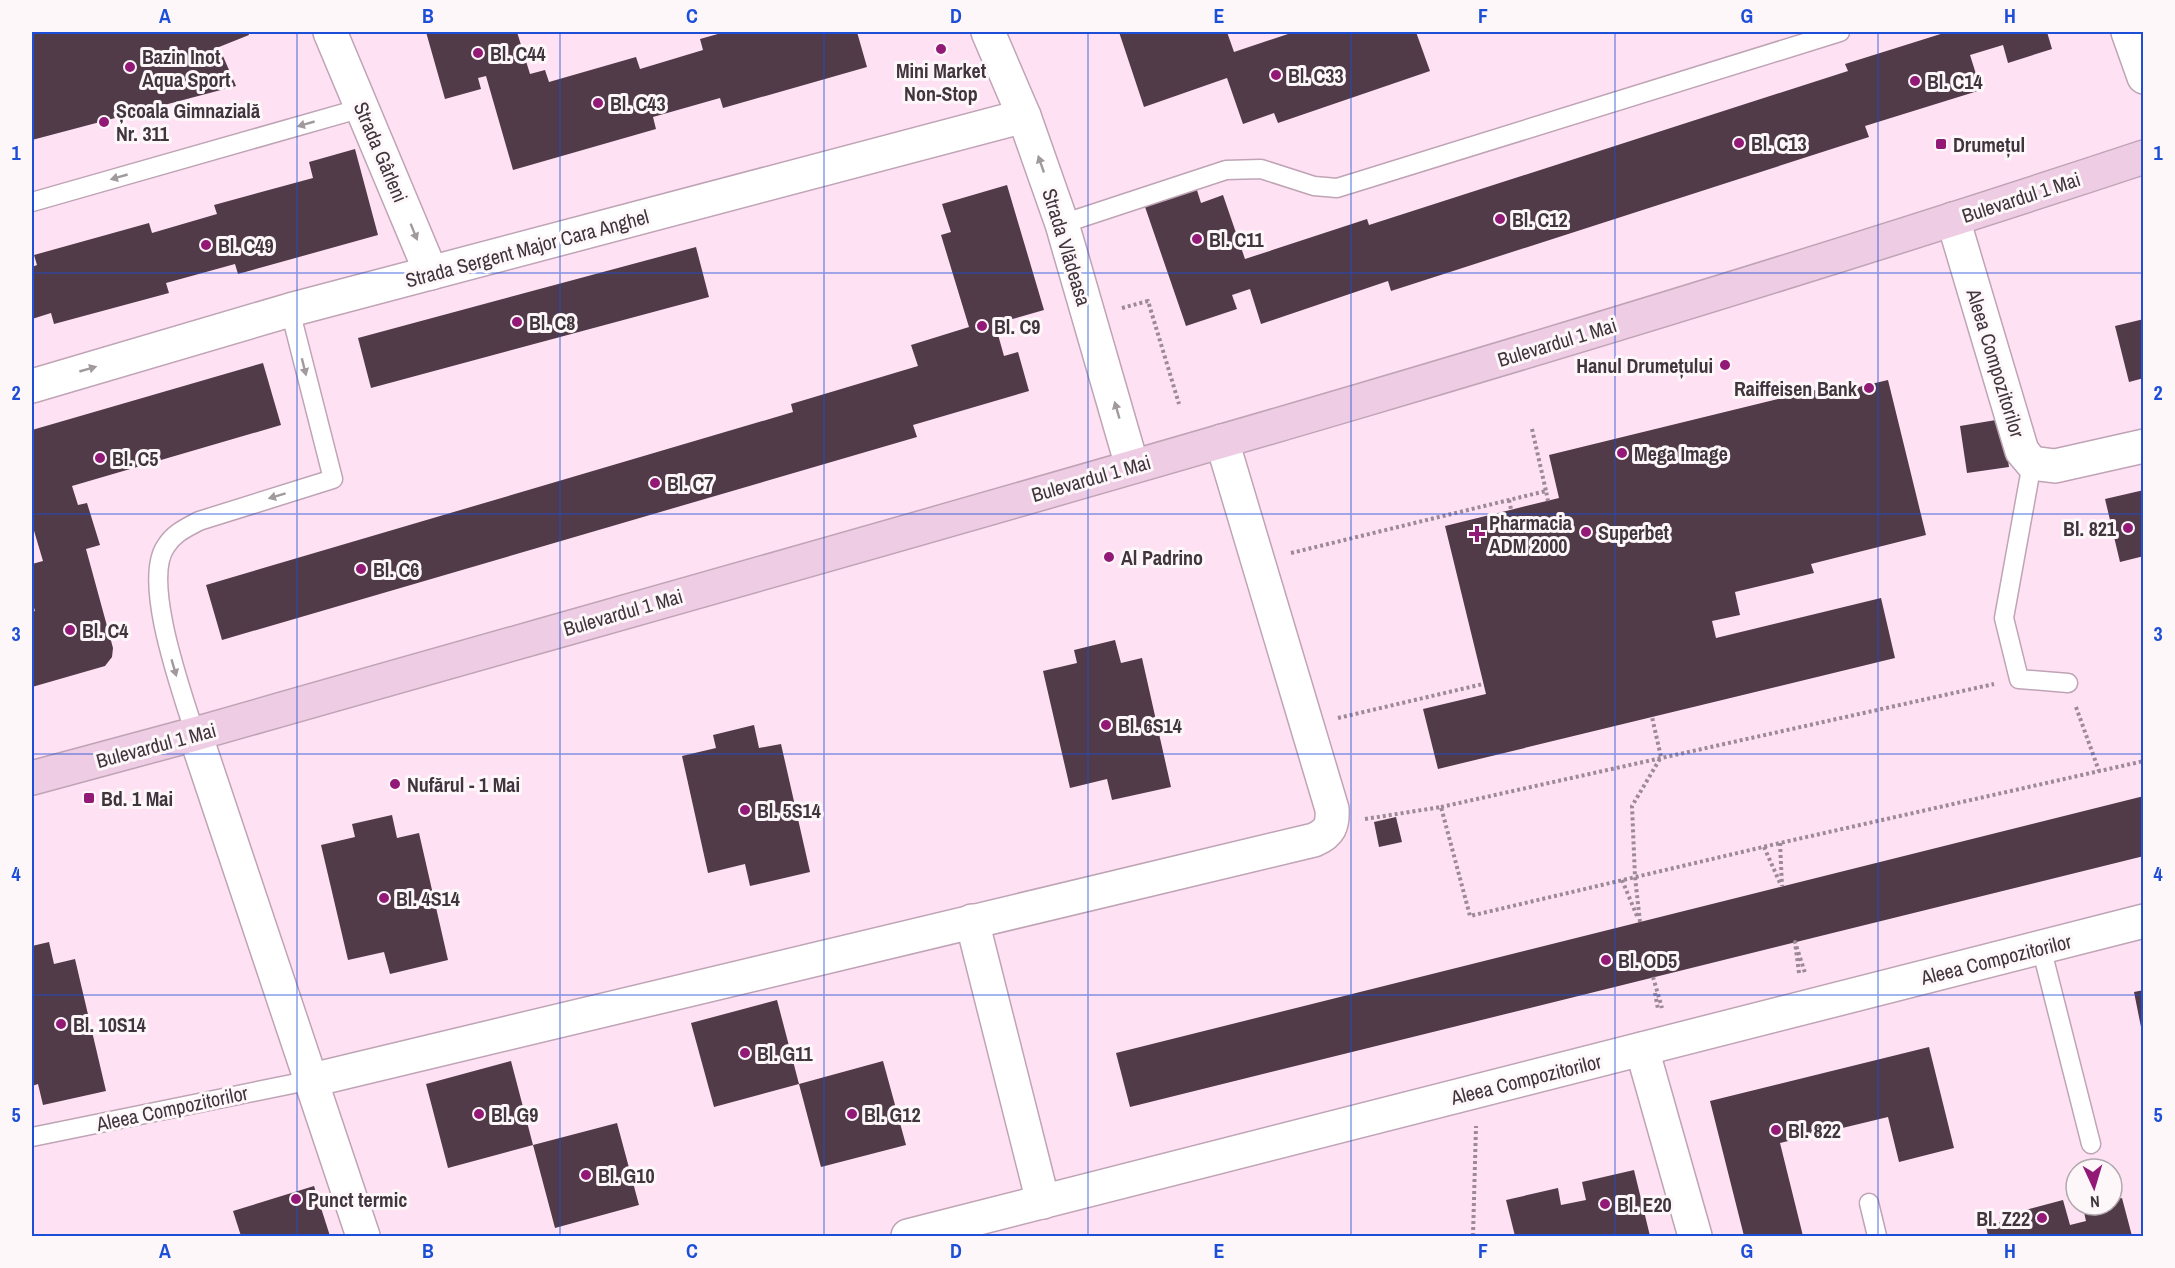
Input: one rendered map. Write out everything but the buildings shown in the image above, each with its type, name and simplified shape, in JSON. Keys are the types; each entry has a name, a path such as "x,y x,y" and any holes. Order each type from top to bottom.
{"main road":[{"name":"Bulevardul 1 Mai","path":"32,778 195,734 1222,441 1588,332 2144,158"}],"street":[{"name":"Strada Gârleni","path":"330,32 431,273"},
{"name":"Strada Vlădeasa","path":"988,32 1024,116 1062,224 1132,466"},
{"path":"2128,32 2144,77"},
{"name":"Strada Sergent Major Cara Anghel","path":"32,386 290,310 1024,116"},
{"name":"Aleea Compozitorilor","path":"1953,219 2022,451 2032,463"},
{"path":"312,1080 1314,840 1325,835 1333,824 1332,809 1222,441"},
{"path":"2032,463 2055,466 2144,446"},
{"path":"195,734 363,1236"},
{"path":"972,921 1043,1202"},
{"name":"Aleea Compozitorilor","path":"908,1236 2144,921"},
{"path":"1642,1049 1695,1236"}],"lane":[{"path":"1062,224 1226,170 1261,169 1314,186 1337,188 1840,32"},
{"path":"32,202 362,108"},
{"path":"195,734 173,666 161,611 158,570 164,547 179,531 199,521 333,479 290,310"},
{"path":"2032,463 2004,618 2019,679 2068,683"},
{"path":"2041,947 2091,1143"},
{"name":"Aleea Compozitorilor","path":"32,1137 312,1080"},
{"path":"1869,1203 1877,1236"}],"path":[{"path":"1089,318 1148,301 1179,404"},
{"path":"1532,429 1548,501"},
{"path":"1258,561 1546,491"},
{"path":"1509,500 1511,509"},
{"path":"1333,824 1441,807 2019,679"},
{"path":"2068,683 2099,771"},
{"path":"1307,725 1484,684"},
{"path":"1622,880 1640,922 1635,877 1632,806 1661,757 1652,717"},
{"path":"1441,807 1470,916 2144,761"},
{"path":"1764,847 1782,886 1780,843"},
{"path":"1473,1236 1477,1091"}],"place":[{"name":"Mini Market Non-Stop","path":"941,49"},
{"name":"Bl. C44","path":"478,53"},
{"name":"Bazin Inot Aqua Sport","path":"130,67"},
{"name":"Bl. C33","path":"1276,75"},
{"name":"Bl. C14","path":"1915,81"},
{"name":"Bl. C43","path":"598,103"},
{"name":"Școala Gimnazială Nr. 311","path":"104,122"},
{"name":"Bl. C13","path":"1739,143"},
{"name":"Drumețul","path":"1941,144"},
{"name":"Bl. C12","path":"1500,219"},
{"name":"Bl. C11","path":"1197,239"},
{"name":"Bl. C49","path":"206,245"},
{"name":"Bl. C8","path":"517,322"},
{"name":"Bl. C9","path":"982,326"},
{"name":"Hanul Drumețului","path":"1725,365"},
{"name":"Raiffeisen Bank","path":"1869,388"},
{"name":"Mega Image","path":"1622,453"},
{"name":"Bl. C5","path":"100,458"},
{"name":"Bl. C7","path":"655,483"},
{"name":"Bl. 821","path":"2128,528"},
{"name":"Superbet","path":"1586,532"},
{"name":"Pharmacia ADM 2000","path":"1477,534"},
{"name":"Al Padrino","path":"1109,557"},
{"name":"Bl. C6","path":"361,569"},
{"name":"Bl. C4","path":"70,630"},
{"name":"Bl. 6S14","path":"1106,725"},
{"name":"Nufărul - 1 Mai","path":"395,784"},
{"name":"Bd. 1 Mai","path":"89,798"},
{"name":"Bl. 5S14","path":"745,810"},
{"name":"Bl. 4S14","path":"384,898"},
{"name":"Bl. OD5","path":"1606,960"},
{"name":"Bl. 10S14","path":"61,1024"},
{"name":"Bl. G11","path":"745,1053"},
{"name":"Bl. G9","path":"479,1114"},
{"name":"Bl. G12","path":"852,1114"},
{"name":"Bl. 822","path":"1776,1130"},
{"name":"Bl. G10","path":"586,1175"},
{"name":"Punct termic","path":"296,1199"},
{"name":"Bl. E20","path":"1605,1204"},
{"name":"Bl. Z22","path":"2042,1218"}]}
